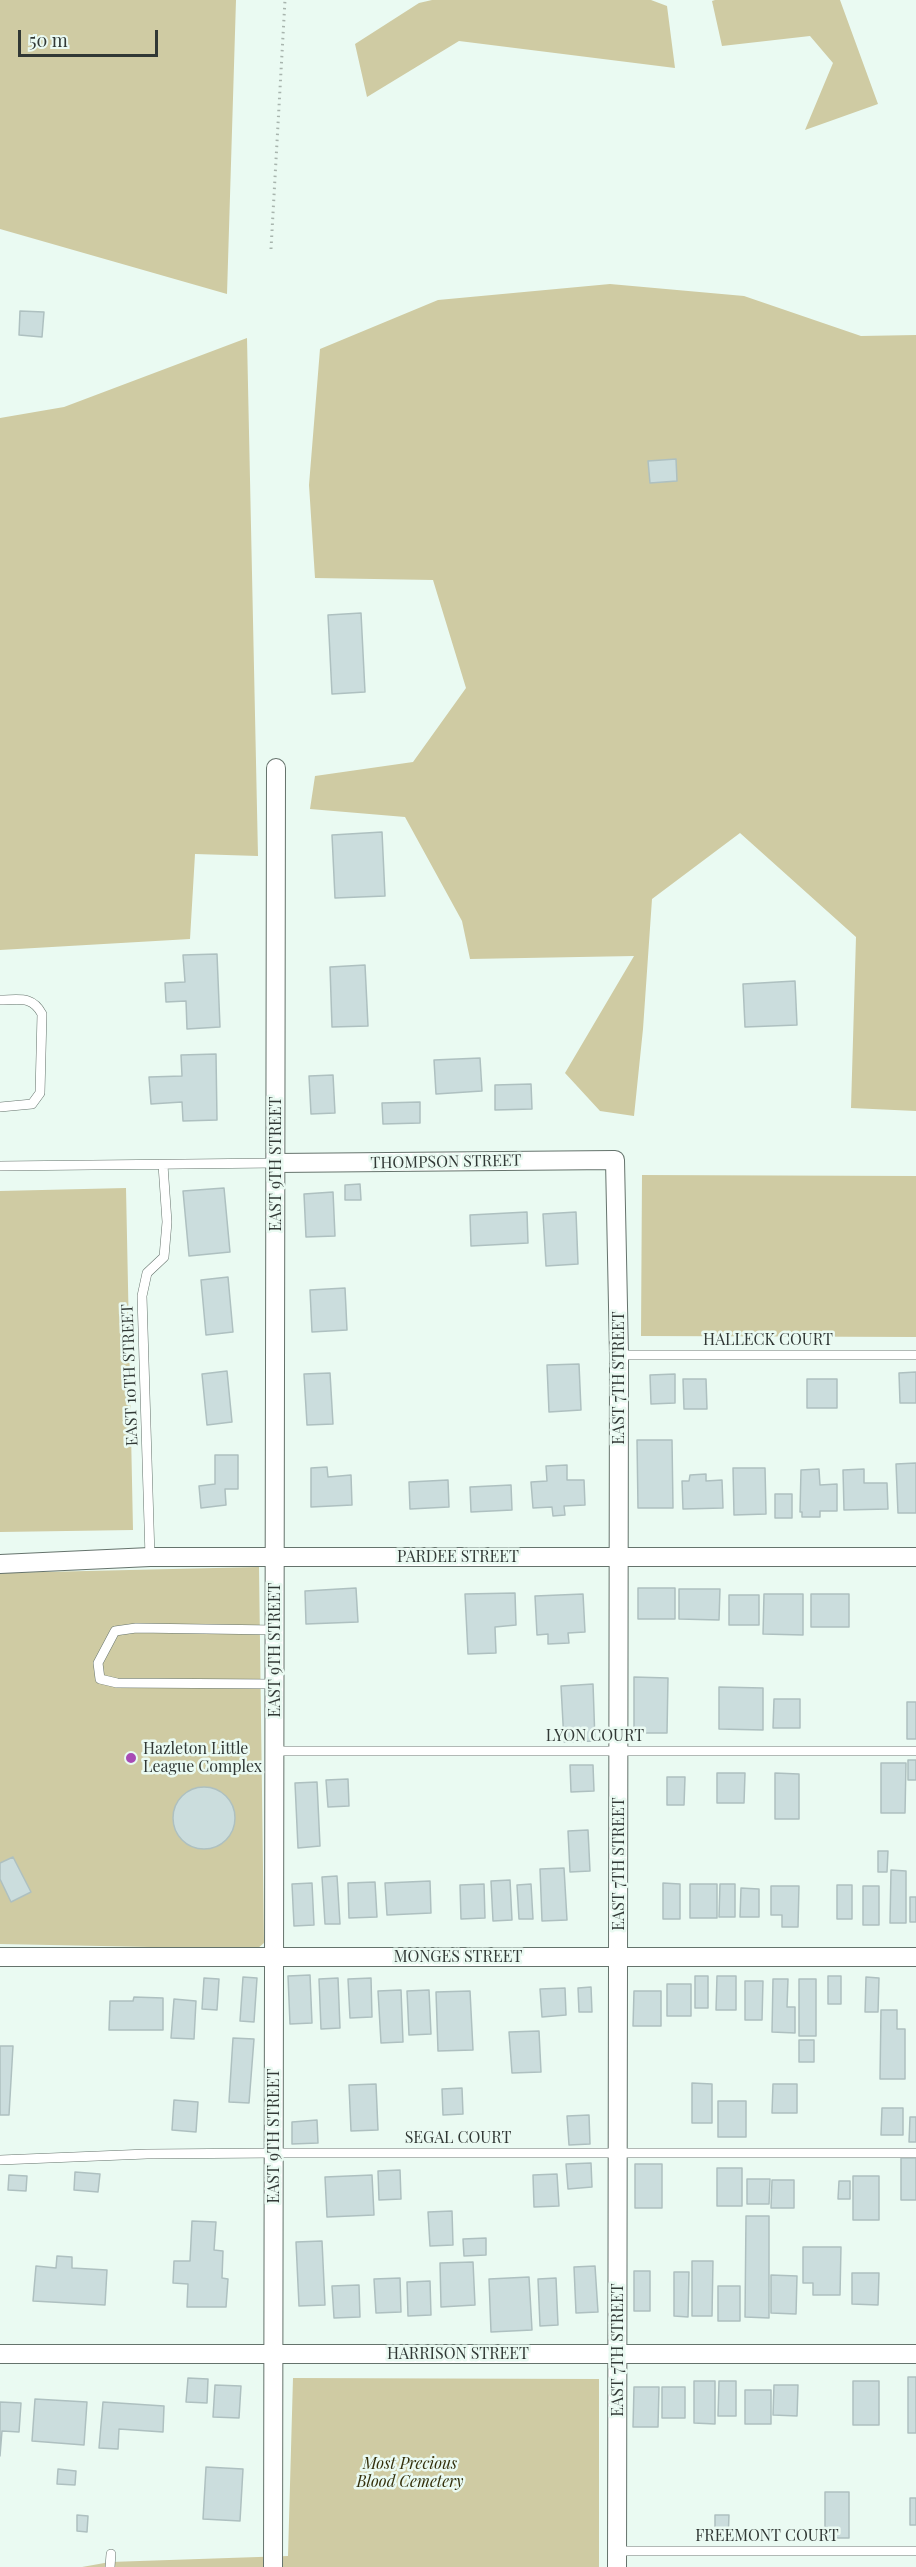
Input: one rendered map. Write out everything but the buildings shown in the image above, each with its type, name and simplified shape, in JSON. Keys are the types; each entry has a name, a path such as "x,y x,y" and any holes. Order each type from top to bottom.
{"street":[{"name":"EAST 9TH STREET","path":"273,2567 276,768"},
{"name":"THOMPSON STREET","path":"276,1163 615,1160"},
{"name":"EAST 7TH STREET","path":"615,1160 619,1355 617,2559"},
{"name":"PARDEE STREET","path":"0,1564 150,1557 916,1557"},
{"name":"MONGES STREET","path":"0,1957 916,1957"},
{"name":"HARRISON STREET","path":"0,2354 916,2354"}],"lane":[{"path":"0,1000 26,1000 37,1004 42,1014 40,1093 32,1104 0,1107"},
{"path":"0,1166 276,1163"},
{"name":"EAST 10TH STREET","path":"150,1557 142,1296 147,1273 164,1257 166,1242 163,1165"},
{"name":"HALLECK COURT","path":"619,1355 916,1355"},
{"path":"275,1630 136,1628 115,1631 98,1663 100,1679 117,1683 275,1684"},
{"name":"LYON COURT","path":"275,1751 916,1751"},
{"name":"SEGAL COURT","path":"0,2160 147,2154 274,2153 916,2153"},
{"name":"FREEMONT COURT","path":"617,2559 916,2551"},
{"path":"110,2567 111,2554"}],"path":[{"path":"271,249 285,0"}],"green space":[{"path":"0,0 236,0 227,294 0,229"},
{"path":"432,0 651,0 667,6 675,68 459,41 367,97 355,44 419,3"},
{"path":"840,0 878,104 805,130 833,63 810,36 722,46 712,1"},
{"path":"610,284 744,296 861,336 916,335 916,1111 851,1108 856,937 740,833 652,899 634,1116 600,1111 565,1073 634,956 470,959 462,921 405,817 310,809 315,776 413,762 466,688 433,580 315,578 309,485 320,349 438,300"},
{"path":"247,338 258,856 195,854 190,939 0,950 0,418 64,407"},
{"path":"642,1175 916,1176 916,1337 641,1336"},
{"path":"126,1188 133,1530 0,1532 0,1191"},
{"name":"Hazleton Little League Complex","path":"259,1567 264,1943 252,1949 0,1944 0,1573"},
{"name":"Most Precious Blood Cemetery","path":"293,2378 599,2379 599,2567 82,2567 110,2562 288,2556"}],"place":[{"name":"Hazleton Little League Complex","path":"131,1758"}]}
